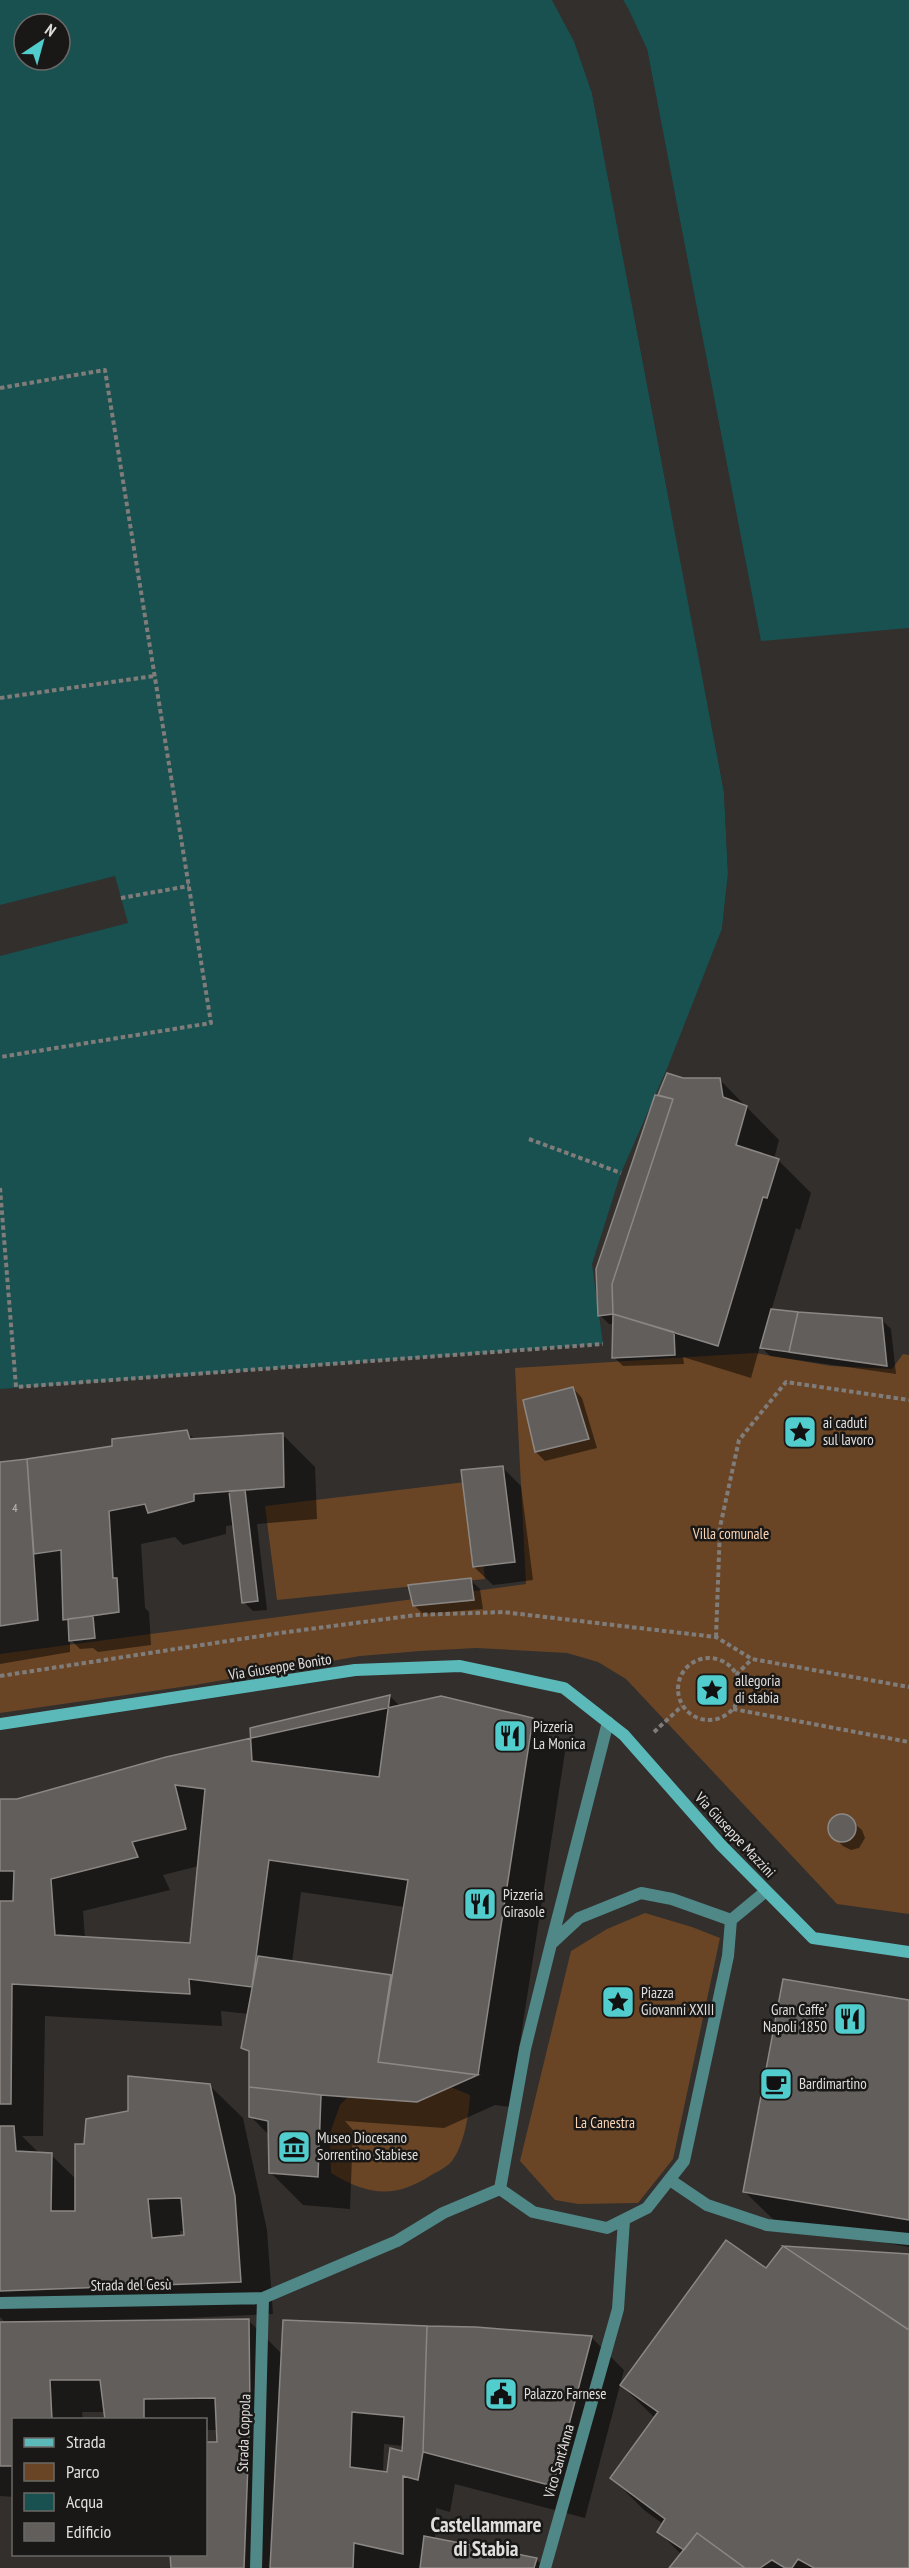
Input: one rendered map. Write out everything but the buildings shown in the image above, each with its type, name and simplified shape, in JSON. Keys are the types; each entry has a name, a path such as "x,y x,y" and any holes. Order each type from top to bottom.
{"street":[{"name":"Via Giuseppe Bonito","path":"0,1724 355,1670 460,1666 564,1688"},
{"name":"Via Giuseppe Mazzini","path":"564,1688 624,1735 721,1845 813,1938 909,1952"},
{"path":"500,2189 525,2049 608,1722"},
{"path":"500,2189 532,2212 607,2228 647,2208 684,2161 728,1956 731,1920 766,1891"},
{"path":"551,1944 579,1918 641,1893 672,1899 731,1920"},
{"path":"670,2180 707,2205 767,2225 909,2240"},
{"path":"263,2298 397,2241 443,2213 500,2189"},
{"name":"Vico Sant'Anna","path":"545,2568 618,2309 624,2220"},
{"name":"Strada del Gesù","path":"0,2303 263,2298"},
{"name":"Strada Coppola","path":"256,2568 263,2298"}],"path":[{"path":"0,388 105,370 211,1023 0,1057"},
{"path":"0,699 154,676"},
{"path":"121,898 189,886"},
{"path":"529,1139 621,1173"},
{"path":"0,1188 16,1387 603,1344"},
{"path":"716,1637 720,1527 739,1440 786,1382 909,1400"},
{"path":"703,1659 715,1659 729,1666 736,1675 739,1685 738,1700 733,1709 724,1716 715,1720 699,1719 682,1706 679,1696 680,1678 693,1663 703,1659"},
{"path":"736,1675 752,1659"},
{"path":"637,1749 682,1706"},
{"path":"733,1709 909,1742"}],"green space":[{"name":"Villa comunale","path":"755,1353 831,1366 892,1369 903,1354 909,1355 909,1914 837,1904 626,1679 598,1662 567,1653 476,1648 360,1656 195,1685 0,1713 0,1654 526,1584 515,1368"},
{"path":"474,1481 485,1579 277,1600 265,1506"},
{"name":"La Canestra","path":"645,1913 720,1938 673,2159 638,2203 578,2204 555,2200 520,2161 571,1951 607,1929"},
{"path":"366,2079 441,2083 470,2095 463,2138 450,2163 419,2182 394,2191 370,2190 331,2173 330,2133 340,2105"}],"water":[{"path":"0,0 552,0 574,41 592,93 724,792 728,874 722,929 669,1064 621,1173 592,1264 603,1344 0,1389"},
{"path":"623,0 909,0 909,628 761,641 647,49"}],"pier":[{"path":"552,0 555,0 576,39 595,93 727,792 731,874 725,929 672,1065 669,1064 722,929 728,874 724,792 592,93 574,41"},
{"path":"620,0 623,0 628,8 647,49 761,644 758,642 644,50"},
{"path":"115,876 128,923 0,956 0,905"}],"place":[{"name":"ai caduti sul lavoro","path":"800,1432"},
{"name":"allegoria di stabia","path":"712,1690"},
{"name":"Pizzeria La Monica","path":"510,1736"},
{"name":"Pizzeria Girasole","path":"480,1904"},
{"name":"Piazza Giovanni XXIII","path":"618,2002"},
{"name":"Gran Caffe’ Napoli 1850","path":"850,2019"},
{"name":"Bardimartino","path":"776,2084"},
{"name":"Museo Diocesano Sorrentino Stabiese","path":"294,2147"},
{"name":"Palazzo Farnese","path":"501,2394"}],"district":[{"name":"Castellammare di Stabia","path":"486,2537"}]}
